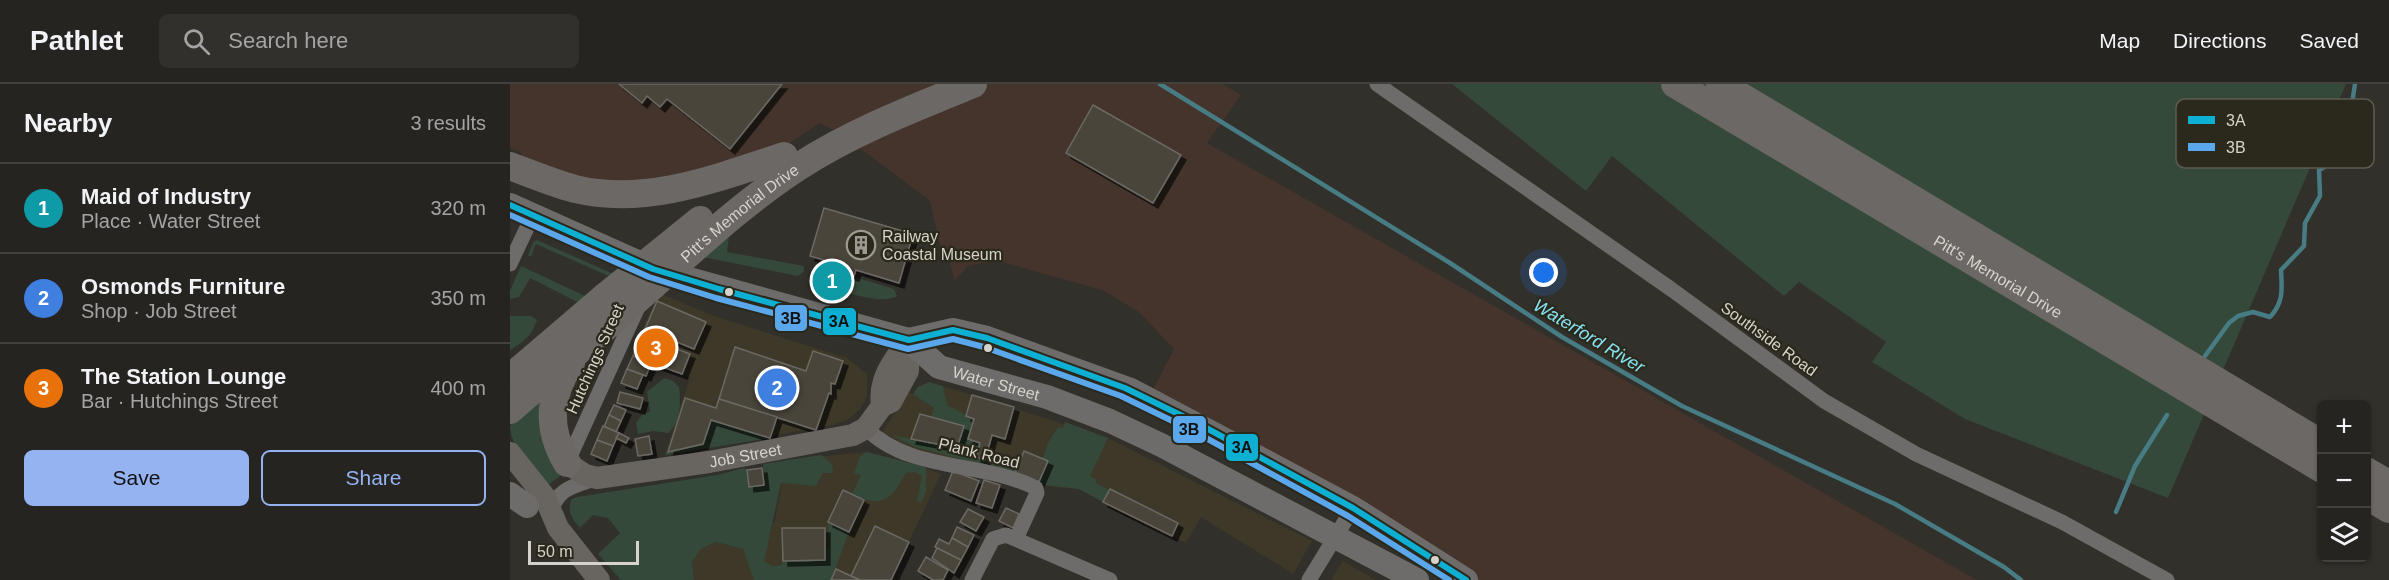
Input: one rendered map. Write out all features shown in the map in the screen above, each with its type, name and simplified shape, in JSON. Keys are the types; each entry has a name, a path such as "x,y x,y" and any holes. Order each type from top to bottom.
{"highway":[{"name":"Pitt's Memorial Drive","path":"510,378 554,339 712,210 784,156 847,121 927,84"},
{"name":"Pitt's Memorial Drive","path":"510,410 750,202 799,166 848,139 973,84"},
{"name":"Pitt's Memorial Drive","path":"1675,84 2317,466"},
{"name":"Pitt's Memorial Drive","path":"1720,84 2317,441"},
{"path":"510,166 574,189 638,194 722,176 784,156"},
{"path":"510,359 532,353 554,339"},
{"path":"567,463 553,431 552,407 562,376 580,349"},
{"path":"2371,473 2389,484"},
{"path":"2371,498 2389,509"}],"main road":[{"path":"510,205 653,268 909,340 952,330 987,338 1125,388 1353,507 1466,580"},
{"name":"Water Street","path":"909,340 939,367 1047,397 1110,421 1205,467 1334,538 1417,580"}],"street":[{"name":"Southside Road","path":"1377,84 1661,283 1824,401 1916,454 2062,522 2167,580"},
{"path":"510,264 533,215"},
{"name":"Hutchings Street","path":"567,463 630,325 653,268"},
{"path":"866,428 882,406 880,389 890,365 909,340"},
{"name":"Plank Road","path":"866,428 879,442 943,463 1014,479 1036,488 1037,493 1016,538"},
{"name":"Job Street","path":"554,520 555,499 568,487 597,478 825,442 853,435 866,428"},
{"path":"510,453 545,497 554,520 599,580"},
{"path":"567,463 585,475 597,478"},
{"path":"510,484 519,500 554,520"},
{"path":"1309,580 1353,507"},
{"path":"972,580 993,539 1005,535 1110,580"}],"shaded area":[{"path":"510,84 1223,84 1241,95 1207,143 1977,580 1466,580 1148,399 1174,349 1139,312 1102,290 998,261 969,265 954,281 950,261 941,249 930,201 841,134 820,123 735,179 594,183 520,160 522,153 510,148"},
{"path":"659,293 711,315 847,358 867,374 867,396 860,409 849,419 833,425 665,455 690,377 630,355"},
{"path":"943,386 1108,438 1312,541 1293,574 1201,517 1186,543 1079,489 1042,486 883,439 882,432 909,392 912,394"},
{"path":"866,452 908,462 941,474 891,580 694,580 692,562 701,549 716,542 743,549 775,521 786,460"},
{"path":"1343,561 1376,580 1331,580"}],"green space":[{"path":"1452,84 2346,84 2340,99 2176,99 2176,168 2310,168 2168,498 1965,419 1872,362 1886,342 1799,282 1784,296 1612,156 1586,191"},
{"path":"729,236 727,252 804,266 804,271 798,276 703,257"},
{"path":"537,240 634,283 629,285 536,244 531,256 528,256 533,242"},
{"path":"521,266 617,311 615,321 530,278 519,297 510,299 510,291"},
{"path":"835,271 894,289 897,296 875,299 834,289 837,280"},
{"path":"510,316 531,316 537,320 527,338 510,350"},
{"path":"664,378 673,381 679,387 678,418 668,433 653,431 638,434 636,423 642,415 650,411 647,392"},
{"path":"929,382 943,386 947,405 974,419 968,439 980,443 985,460 993,461 1001,455 1020,462 1015,473 915,447 892,435 957,448 963,426 931,417 934,408 913,394 918,387"},
{"path":"540,396 540,418 544,438 560,476 548,485 530,467 519,451 510,427 519,414"},
{"path":"711,420 770,438 665,455 666,452 703,444"},
{"path":"1065,422 1108,438 1090,476 1096,479 1096,483 1109,490 1103,502 1079,489 1038,484 1048,461 1043,459 1048,443 1058,427 1063,428"},
{"path":"866,452 926,467 926,492 921,503 917,501 922,476 915,472 906,473 896,490 885,499 871,501 852,494 861,475 854,473 860,457"},
{"path":"821,455 831,463 833,469 832,473 823,473 816,486 781,483 764,561 772,566 782,565 783,561 825,560 825,548 829,548 828,522 849,532 831,580 754,580 743,549 716,542 701,549 692,562 694,580 621,580 598,554 620,533 608,518 593,515 580,528 570,512 571,500 577,497 717,475 744,468 747,470 749,487 764,485 763,464"}],"building":[{"path":"619,84 782,84 730,149 667,99 660,107 647,96 642,103"},
{"path":"1093,105 1181,155 1153,203 1066,153"},
{"name":"Railway Coastal Museum","path":"824,208 913,234 899,283 856,270 854,276 835,271 837,264 810,256"},
{"path":"657,301 706,322 694,349 645,329"},
{"path":"642,331 663,338 661,343 690,354 682,374 633,356"},
{"path":"735,347 806,371 813,351 843,361 835,384 831,383 831,394 829,393 816,430 719,399"},
{"path":"633,356 651,364 646,376 627,369"},
{"path":"627,369 643,375 637,389 621,383"},
{"path":"620,392 643,398 640,409 617,403"},
{"path":"972,395 1014,407 1005,439 992,435 985,460 976,457 980,443 968,439 974,419 966,416"},
{"path":"685,398 716,408 719,399 777,417 770,438 711,420 703,444 668,452"},
{"path":"614,405 626,410 621,421 609,415"},
{"path":"920,414 964,426 957,448 911,439"},
{"path":"609,415 621,421 616,432 604,427"},
{"path":"603,426 619,433 613,446 597,440"},
{"path":"619,433 629,438 626,443 616,438"},
{"path":"649,436 652,454 638,456 635,439"},
{"path":"597,440 613,446 607,461 591,454"},
{"path":"1024,451 1048,461 1038,484 1015,473"},
{"path":"762,468 764,485 749,487 747,470"},
{"path":"953,471 979,481 971,501 945,490"},
{"path":"984,480 1000,485 992,508 976,503"},
{"path":"1110,489 1178,523 1172,536 1103,502"},
{"path":"843,490 864,500 849,532 828,522"},
{"path":"1006,508 1019,514 1013,528 999,521"},
{"path":"968,509 984,517 976,531 960,522"},
{"path":"875,526 909,542 891,580 860,580 851,576"},
{"path":"957,527 974,535 968,547 952,538"},
{"path":"782,528 825,528 825,560 783,561"},
{"path":"952,538 968,547 961,560 935,547 939,539 949,544"},
{"path":"937,548 961,560 954,573 932,558"},
{"path":"926,557 948,570 943,580 933,580 918,571"},
{"path":"836,569 851,576 860,580 831,580"}],"waterway":[{"name":"Waterford River","path":"1160,84 1450,263 1562,337 1682,406 1895,504 2004,567 2021,580"},
{"path":"2353,99 2355,84"},
{"path":"2205,356 2229,323 2238,316 2253,312 2270,317 2275,311 2282,289 2281,270 2304,246 2305,223 2320,196 2319,170 2323,168"},
{"path":"2116,512 2135,466 2167,415"}],"transit line":[{"name":"3A","path":"510,205 653,269 719,289 909,340 953,330 987,338 1125,388 1199,424 1353,508 1466,580"},
{"name":"3B","path":"510,215 649,277 716,298 908,349 953,339 984,347 1121,396 1195,432 1348,516 1449,580"}],"place":[{"name":"Railway Coastal Museum","path":"861,245"},
{"name":"Maid of Industry","path":"832,281"},
{"name":"The Station Lounge","path":"656,348"},
{"name":"Osmonds Furniture","path":"777,388"}]}
